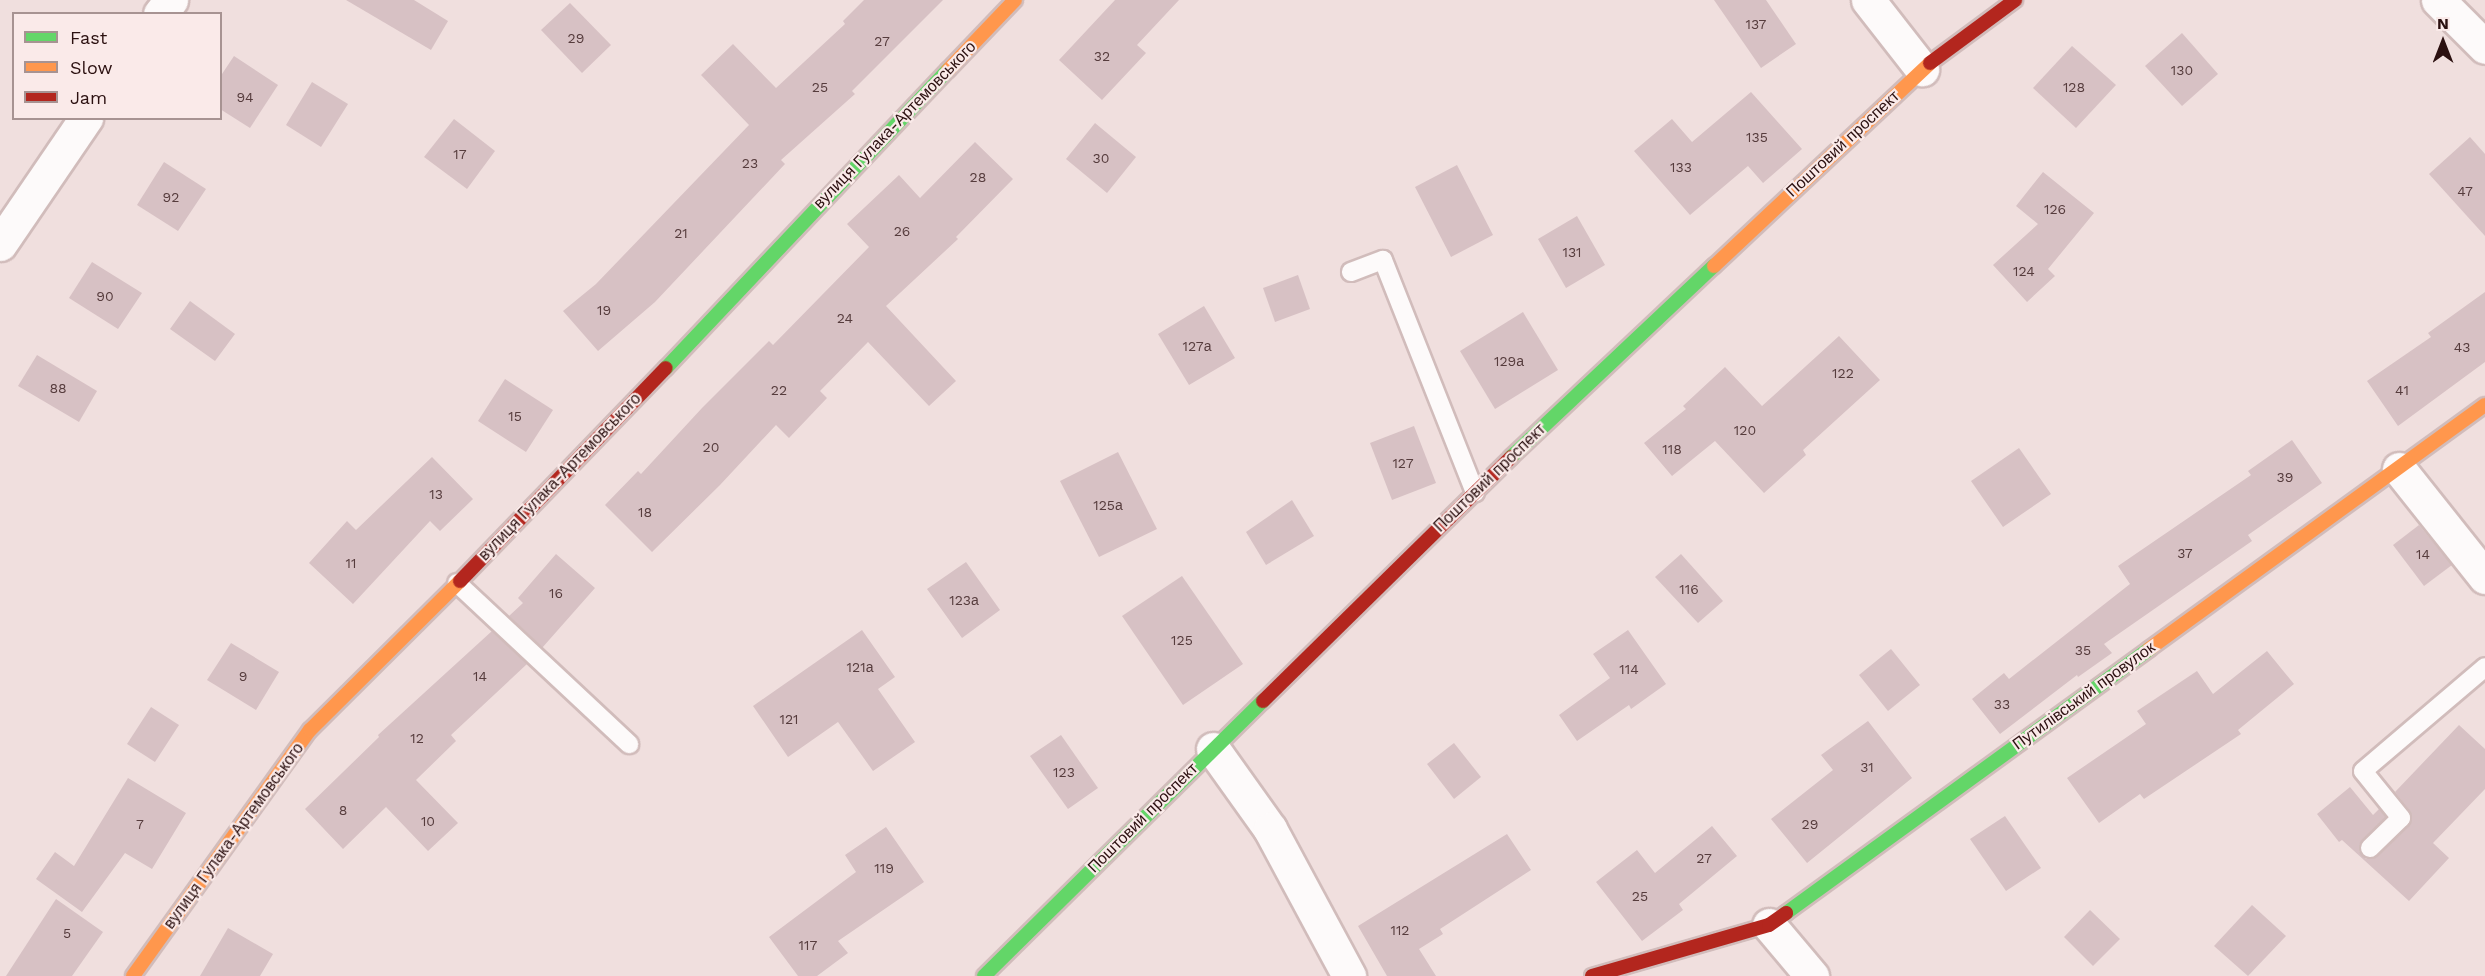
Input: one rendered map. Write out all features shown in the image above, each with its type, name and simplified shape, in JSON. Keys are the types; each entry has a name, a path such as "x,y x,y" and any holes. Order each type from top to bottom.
{"street":[{"path":"162,12 171,0"},
{"name":"вулиця Гулака-Артемовського","path":"133,976 309,730 534,507 1015,0"},
{"path":"1868,0 1922,69"},
{"name":"Поштовий проспект","path":"984,976 1475,492 1922,69 2015,0"},
{"path":"2438,0 2485,47"},
{"path":"0,244 85,120"},
{"name":"Путилівський провулок","path":"1592,976 1769,925 2485,405"},
{"path":"2399,469 2485,577"},
{"path":"1213,749 1270,829 1349,976"},
{"path":"1769,925 1812,976"}],"lane":[{"path":"1351,272 1383,260 1475,492"},
{"path":"457,583 629,744"},
{"path":"2370,848 2401,818 2363,771 2485,667"}],"building":[{"path":"346,0 414,0 448,21 431,50"},
{"path":"864,0 943,0 852,91 855,94 781,160 785,164 655,302 598,351 563,311 596,284 749,125 701,75 733,44 776,88 845,24 843,21"},
{"path":"1115,0 1179,0 1137,45 1146,53 1102,100 1059,60"},
{"path":"1714,0 1766,0 1796,44 1761,68"},
{"path":"570,3 611,45 582,73 541,30"},
{"path":"2182,33 2218,74 2182,106 2145,66"},
{"path":"2072,46 2116,85 2076,128 2033,88"},
{"path":"234,56 278,85 250,128 222,110 222,74"},
{"path":"312,82 348,104 321,147 286,125"},
{"path":"1751,92 1802,149 1763,183 1748,166 1690,215 1634,151 1672,119 1692,142"},
{"path":"454,119 495,151 467,189 424,157"},
{"path":"1095,123 1136,157 1107,193 1066,159"},
{"path":"2470,137 2485,154 2485,236 2429,174"},
{"path":"975,142 1013,179 956,237 958,239 886,306 956,381 929,406 868,342 820,391 827,398 789,438 776,425 720,485 652,552 605,505 638,471 641,474 702,408 769,341 773,345 869,247 847,224 899,175 920,198"},
{"path":"164,162 206,189 178,231 137,205"},
{"path":"1457,165 1493,235 1451,257 1415,187"},
{"path":"2043,172 2094,213 2048,269 2055,276 2027,302 1993,265 2038,224 2016,206"},
{"path":"1577,216 1605,265 1566,288 1538,239"},
{"path":"92,262 142,293 118,329 69,298"},
{"path":"1298,275 1310,309 1275,322 1263,288"},
{"path":"2485,292 2485,362 2398,426 2367,381 2431,337 2428,333"},
{"path":"190,301 235,334 215,361 170,329"},
{"path":"1204,306 1235,358 1189,385 1158,334"},
{"path":"1523,312 1558,370 1495,409 1460,351"},
{"path":"1839,336 1880,380 1803,450 1806,455 1764,493 1715,441 1672,476 1644,443 1686,409 1683,406 1725,367 1762,406"},
{"path":"37,355 97,391 79,422 18,386"},
{"path":"505,379 553,410 526,452 478,421"},
{"path":"1414,426 1436,483 1392,500 1370,443"},
{"path":"2292,440 2322,483 2248,535 2252,541 2104,644 2112,653 2078,677 2077,675 2000,734 1972,699 2004,673 2009,679 2130,584 2118,566 2251,475 2248,471"},
{"path":"2019,448 2051,494 2003,527 1971,481"},
{"path":"1118,452 1157,529 1099,557 1060,481"},
{"path":"432,457 473,499 440,531 430,521 353,604 309,563 347,521 356,530"},
{"path":"1292,500 1314,536 1266,565 1246,532"},
{"path":"2419,525 2452,565 2424,586 2393,545"},
{"path":"556,554 595,588 542,648 509,616 523,603 518,598"},
{"path":"1681,554 1723,601 1698,623 1655,577"},
{"path":"966,562 1000,610 962,638 927,589"},
{"path":"1182,576 1243,664 1183,705 1122,616"},
{"path":"862,630 895,677 878,689 915,742 873,771 838,722 788,757 753,706"},
{"path":"1628,630 1666,684 1631,709 1629,705 1577,741 1559,715 1610,678 1593,654"},
{"path":"492,631 527,664 451,735 456,741 416,780 458,823 428,851 386,807 343,849 305,809 379,737 378,735"},
{"path":"231,643 279,672 256,710 207,680"},
{"path":"1891,649 1920,685 1888,711 1859,675"},
{"path":"2267,651 2294,684 2238,730 2241,734 2144,799 2140,794 2099,823 2067,778 2146,724 2137,711 2197,671 2213,694"},
{"path":"151,707 179,725 155,762 127,744"},
{"path":"1868,721 1912,778 1807,863 1771,819 1833,770 1821,755"},
{"path":"2459,725 2485,749 2485,789 2433,843 2449,858 2409,901 2342,840 2339,842 2317,814 2350,787 2373,815 2379,809 2386,817 2359,845 2359,851 2366,859 2377,856 2412,821 2410,811 2395,792"},
{"path":"1061,735 1098,788 1068,809 1030,756"},
{"path":"1454,743 1481,777 1454,799 1427,764"},
{"path":"128,778 186,813 152,869 125,853 82,912 36,879 55,852 74,866"},
{"path":"2005,816 2041,868 2006,891 1970,839"},
{"path":"1712,826 1737,856 1679,904 1683,910 1642,941 1596,882 1637,850 1655,873"},
{"path":"886,827 924,882 838,941 848,953 817,976 798,976 769,937 856,872 845,855"},
{"path":"1507,834 1531,870 1440,929 1443,934 1419,949 1436,976 1387,976 1358,926"},
{"path":"56,899 103,932 72,976 6,976"},
{"path":"2252,905 2286,936 2248,976 2214,946"},
{"path":"2090,910 2120,939 2093,966 2064,937"},
{"path":"228,928 273,954 260,976 200,976"}],"traffic: fast":[{"path":"666,368 948,70"},
{"path":"1511,457 1714,266"},
{"path":"1786,913 2149,649"},
{"path":"984,976 1263,701"}],"traffic: slow":[{"path":"948,70 1015,0"},
{"path":"1714,266 1930,63"},
{"path":"2149,649 2485,405"},
{"path":"133,976 310,730 460,581"}],"traffic: jam":[{"path":"1930,63 2015,0"},
{"path":"460,581 666,368"},
{"path":"1263,701 1511,457"},
{"path":"1592,976 1769,925 1786,913"}]}
